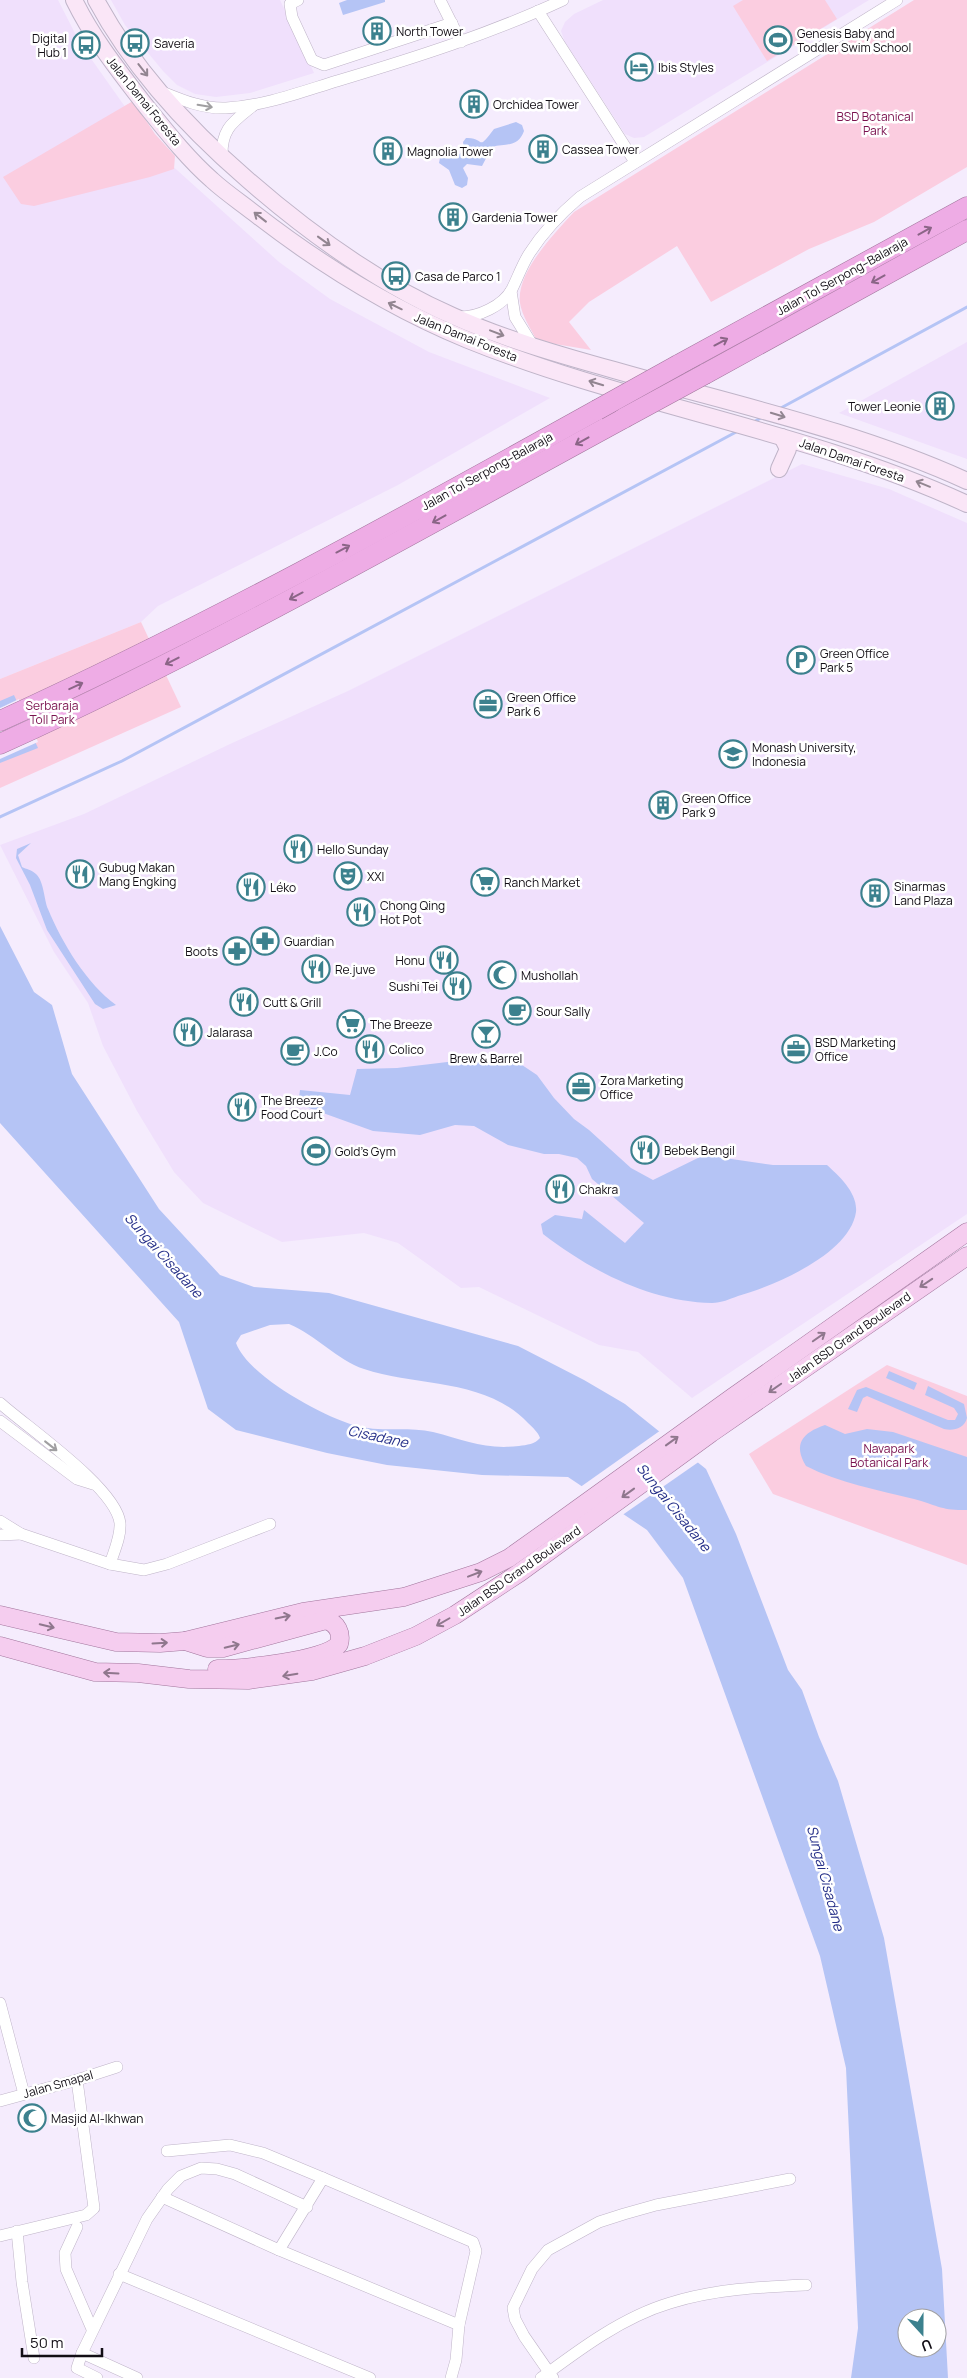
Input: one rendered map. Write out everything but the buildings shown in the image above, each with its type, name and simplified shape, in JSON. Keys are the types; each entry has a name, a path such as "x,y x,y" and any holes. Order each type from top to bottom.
{"highway":[{"name":"Jalan Tol Serpong–Balaraja","path":"0,721 92,679 382,529 967,206"},
{"name":"Jalan Tol Serpong–Balaraja","path":"0,744 101,698 215,639 967,230"}],"main road":[{"name":"Jalan Damai Foresta","path":"74,0 99,45 169,135 211,179 333,270 380,299 470,341 560,372 862,461 967,504"},
{"name":"Jalan Damai Foresta","path":"96,0 104,16 159,91 187,124 222,158 286,213 330,245 409,295 453,316 533,346 576,360 737,403 818,428 908,457 967,481"},
{"path":"87,26 104,16"},
{"path":"779,469 788,449 782,437"},
{"name":"Jalan BSD Grand Boulevard","path":"867,1313 967,1232"},
{"name":"Jalan BSD Grand Boulevard","path":"0,1646 95,1672 248,1680 312,1671 348,1661 416,1636 442,1623 733,1397 867,1313 967,1256"},
{"name":"Jalan BSD Grand Boulevard","path":"0,1615 116,1642 160,1643 185,1641 287,1616 404,1597 447,1584 497,1565 552,1539"},
{"path":"138,1673 225,1669 279,1663 331,1651 339,1644 340,1636 336,1625 326,1620 223,1648 207,1648 185,1641"}],"street":[{"path":"298,0 289,6 300,36 312,60 318,64 328,64 452,23"},
{"path":"440,0 461,42"},
{"path":"159,91 205,107 254,105 461,42 563,0"},
{"path":"453,316 470,317 482,313 511,291 528,255 558,216 580,197 897,0"},
{"path":"538,11 635,162"},
{"path":"328,64 334,82"},
{"path":"222,158 222,143 227,129 254,105"},
{"path":"511,291 515,316 533,346"},
{"path":"0,1403 23,1431"},
{"path":"0,1421 23,1431 76,1466 108,1498 120,1522 119,1536 110,1564"},
{"path":"0,1521 21,1534 110,1564 137,1569 157,1567 270,1524"},
{"path":"0,1535 21,1534"},
{"path":"0,2003 24,2094"},
{"name":"Jalan Smapal","path":"0,2101 117,2067"},
{"path":"0,2236 86,2215 94,2208 95,2203 86,2158 77,2080"},
{"path":"167,2151 230,2145 263,2153 475,2244 476,2251 458,2325 456,2360 451,2378"},
{"path":"97,2378 76,2368 82,2353 147,2219 162,2197 181,2176 196,2169 209,2167 235,2174 307,2207"},
{"path":"279,2250 323,2178"},
{"path":"790,2179 656,2205 599,2222 548,2250 532,2268 513,2308 515,2319 547,2376 625,2322 668,2303 720,2292 806,2285"},
{"path":"162,2197 279,2250 458,2325"},
{"path":"77,2227 65,2253 66,2269 92,2329"},
{"path":"17,2231 22,2282 34,2358"},
{"path":"119,2274 370,2378"},
{"path":"82,2353 138,2378"}],"shaded area":[{"path":"0,0 58,0 80,43 157,152 279,262 330,299 429,352 550,398 398,485 158,606 141,622 0,679"},
{"path":"111,0 280,0 314,73 250,93 216,97 195,94 177,85 163,71 125,25"},
{"path":"603,0 869,0 644,137 634,138 625,134 565,42 561,31 565,22 574,14"},
{"path":"967,342 967,459 839,413"},
{"path":"802,464 889,489 967,523 967,1214 692,1398 638,1352 599,1345 479,1287 461,1288 398,1243 364,1233 282,1242 203,1203 174,1172 137,1111 103,1046 88,1003 54,952 0,845 84,814 230,744 348,691"}],"green space":[{"name":"Genesis Baby and Toddler Swim School","path":"743,0 825,0 837,19 767,61 733,6"},
{"name":"BSD Botanical Park","path":"914,0 967,0 967,167 874,222 809,249 711,302 677,246 589,302 569,322 591,350 537,341 523,313 520,303 520,291 530,266 538,254 574,212"},
{"path":"133,101 155,134 175,156 174,169 150,177 34,206 21,204 3,177"},
{"name":"Serbaraja Toll Park","path":"141,622 181,707 0,788 0,679"},
{"name":"Navapark Botanical Park","path":"887,1365 967,1396 967,1565 773,1494 749,1454"}],"water":[{"path":"347,0 385,0 385,2 343,15 339,3"},
{"path":"516,122 522,125 524,131 518,140 511,144 492,147 482,166 467,164 463,168 468,178 467,185 462,188 455,185 449,170 439,163 440,158 457,157 464,149 463,142 466,138 483,142 494,129"},
{"path":"14,695 38,748 0,763 0,701"},
{"path":"31,843 18,855 22,867 39,877 54,922 76,962 95,986 116,1005 103,1009 95,1004 47,930 30,885 16,858 17,849"},
{"path":"0,926 34,992 52,1005 72,1074 159,1209 220,1275 254,1287 329,1293 518,1346 584,1380 625,1404 706,1469 736,1534 788,1670 802,1690 838,1781 884,1938 942,2269 944,2308 897,2308 897,2358 947,2358 948,2378 851,2378 858,2328 846,2068 820,1956 683,1578 647,1530 568,1477 482,1475 387,1465 327,1453 236,1430 208,1409 179,1322 0,1123","holes":["289,1324 345,1360 364,1369 385,1375 451,1386 492,1398 511,1408 533,1428 540,1438 528,1445 496,1447 423,1430 373,1429 353,1425 323,1413 270,1381 243,1356 236,1343 241,1335 270,1325"]},
{"path":"481,1058 516,1061 537,1075 554,1098 574,1119 631,1168 653,1180 704,1155 773,1165 827,1165 847,1186 854,1198 856,1212 851,1227 826,1254 808,1266 771,1285 715,1303 667,1297 644,1290 601,1272 543,1234 541,1224 555,1215 582,1219 584,1210 625,1243 644,1223 592,1179 586,1166 577,1158 559,1154 544,1154 508,1145 474,1126 455,1125 420,1135 373,1131 298,1104 300,1090 350,1095 357,1069 397,1068"},
{"path":"889,1371 917,1383 914,1390 886,1378"},
{"path":"928,1386 964,1404 967,1418 961,1427 951,1430 944,1429 867,1396 863,1398 857,1412 848,1409 857,1390 866,1387 948,1420 955,1420 958,1414 954,1408 925,1395"},
{"path":"825,1425 845,1434 867,1429 893,1432 967,1457 967,1510 945,1509 832,1477 806,1466 800,1451 802,1440 810,1432"}],"pier":[{"path":"19,699 38,742 0,759 0,708"},
{"path":"661,1430 700,1461 621,1516 579,1488"}],"waterway":[{"path":"779,409 967,307"},
{"path":"752,423 764,416"},
{"path":"0,817 122,761 738,431"}],"place":[{"name":"North Tower","path":"377,31"},
{"name":"Genesis Baby and Toddler Swim School","path":"778,40"},
{"name":"Saveria","path":"135,43"},
{"name":"Digital Hub 1","path":"86,45"},
{"name":"Ibis Styles","path":"639,67"},
{"name":"Orchidea Tower","path":"474,104"},
{"name":"Cassea Tower","path":"543,149"},
{"name":"Magnolia Tower","path":"388,151"},
{"name":"Gardenia Tower","path":"453,217"},
{"name":"Casa de Parco 1","path":"396,276"},
{"name":"Tower Leonie","path":"940,406"},
{"name":"Green Office Park 5","path":"801,660"},
{"name":"Green Office Park 6","path":"488,704"},
{"name":"Monash University, Indonesia","path":"733,754"},
{"name":"Green Office Park 9","path":"663,805"},
{"name":"Hello Sunday","path":"298,849"},
{"name":"Gubug Makan Mang Engking","path":"80,874"},
{"name":"XXI","path":"348,876"},
{"name":"Ranch Market","path":"485,882"},
{"name":"Léko","path":"251,887"},
{"name":"Sinarmas Land Plaza","path":"875,893"},
{"name":"Chong Qing Hot Pot","path":"361,912"},
{"name":"Guardian","path":"265,941"},
{"name":"Boots","path":"237,951"},
{"name":"Honu","path":"444,960"},
{"name":"Re.juve","path":"316,969"},
{"name":"Mushollah","path":"502,975"},
{"name":"Sushi Tei","path":"457,986"},
{"name":"Cutt & Grill","path":"244,1002"},
{"name":"Sour Sally","path":"517,1011"},
{"name":"The Breeze","path":"351,1024"},
{"name":"Jalarasa","path":"188,1032"},
{"name":"Brew & Barrel","path":"486,1034"},
{"name":"Colico","path":"370,1049"},
{"name":"BSD Marketing Office","path":"796,1049"},
{"name":"J.Co","path":"295,1051"},
{"name":"Zora Marketing Office","path":"581,1087"},
{"name":"The Breeze Food Court","path":"242,1107"},
{"name":"Bebek Bengil","path":"645,1150"},
{"name":"Gold's Gym","path":"316,1151"},
{"name":"Chakra","path":"560,1189"},
{"name":"Masjid Al-Ikhwan","path":"32,2118"}],"water label":[{"name":"Sungai Cisadane","path":"164,1255"},
{"name":"Cisadane","path":"378,1436"},
{"name":"Sungai Cisadane","path":"674,1507"},
{"name":"Sungai Cisadane","path":"826,1878"}]}
